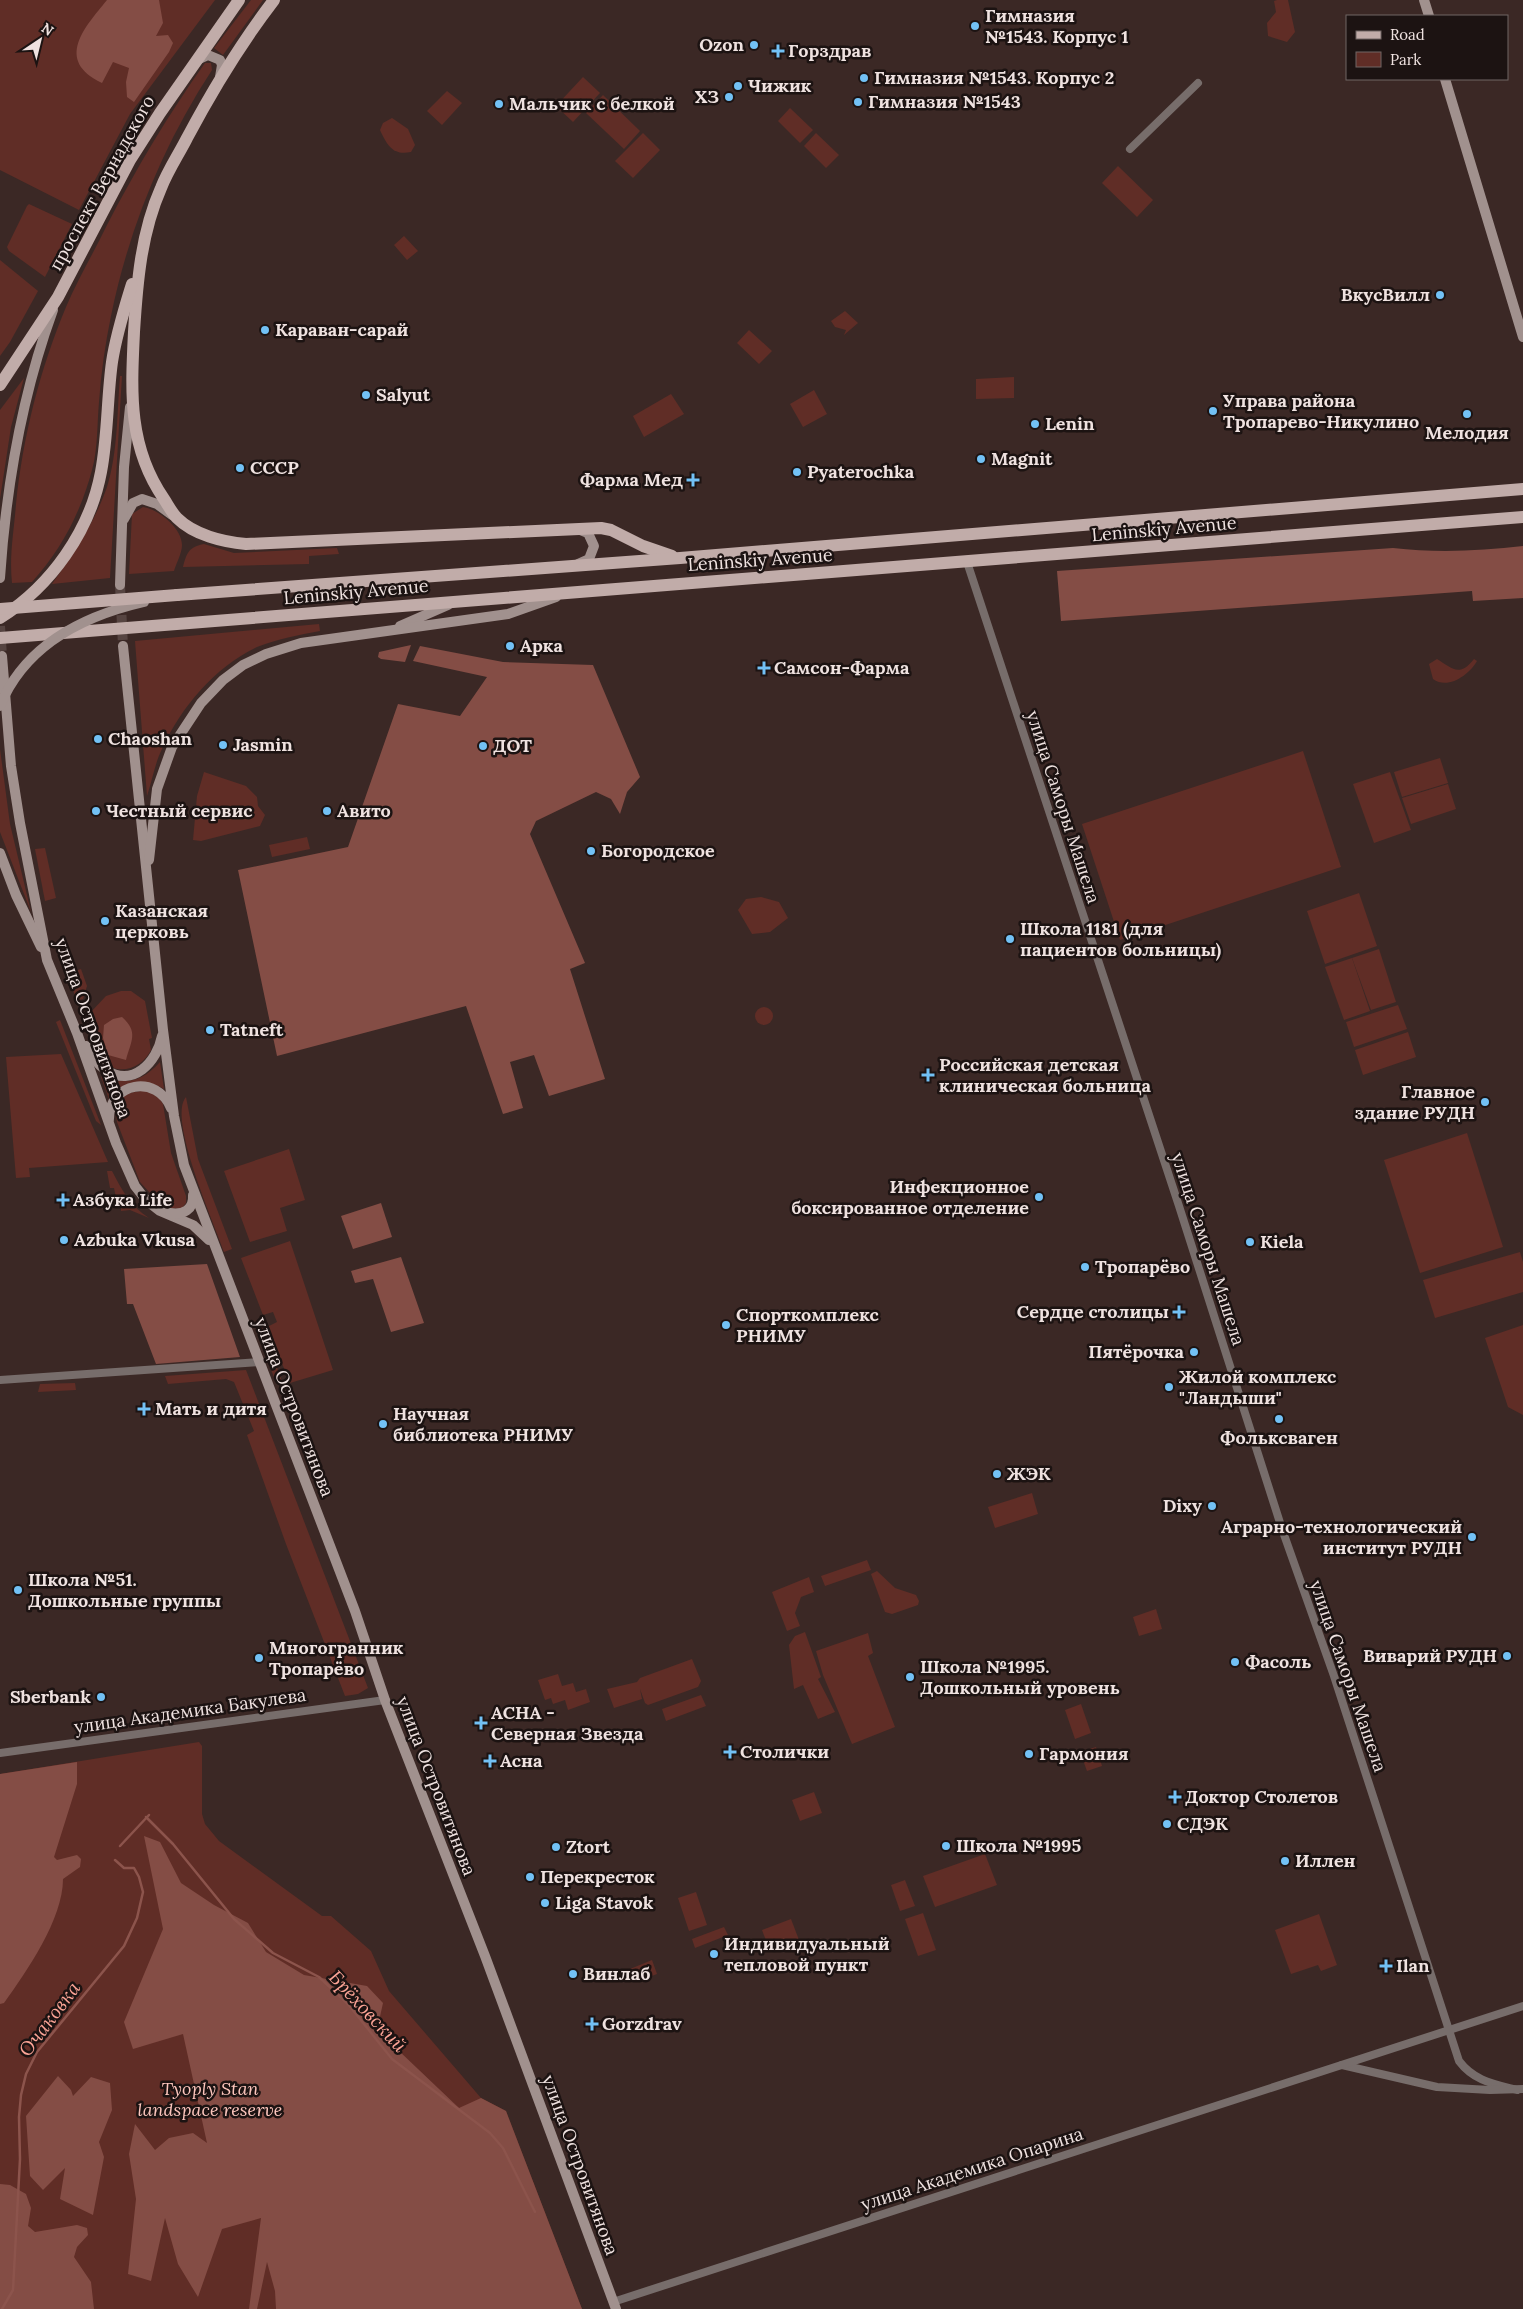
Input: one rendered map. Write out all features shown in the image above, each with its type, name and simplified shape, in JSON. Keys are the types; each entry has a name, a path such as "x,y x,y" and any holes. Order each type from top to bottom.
{"main road":[{"name":"проспект Вернадского","path":"0,385 58,298 130,160 192,64 239,0"},
{"path":"0,618 31,596 50,576 70,548 90,506 101,472 115,344 161,187 219,80 274,0"},
{"path":"1424,0 1429,15"},
{"path":"192,64 201,58 214,56 222,65 219,80"},
{"path":"1446,80 1520,321 1523,337"},
{"path":"120,585 136,298 144,243"},
{"path":"0,578 10,481 20,429 33,378 58,298"},
{"path":"131,392 136,432 146,469 176,518"},
{"name":"Leninskiy Avenue","path":"0,609 258,588 680,558 1523,489"},
{"path":"122,530 132,503 142,498 157,504 202,534 229,542 246,544 606,528 643,546 680,558"},
{"name":"Leninskiy Avenue","path":"0,638 1523,517"},
{"path":"575,528 588,533 594,546 590,559 576,565"},
{"path":"147,876 157,789 166,761 185,724 212,691 243,664 275,651 317,639 508,614 568,592"},
{"path":"0,706 27,663 42,647 62,632 83,621 124,606 177,595"},
{"path":"392,630 454,602"},
{"name":"улица Островитянова","path":"123,646 163,1030 174,1116 191,1187 355,1611 385,1700 485,1956 615,2305"},
{"name":"улица Островитянова","path":"2,656 11,766 18,813 47,960 77,1033 131,1178 140,1193 152,1206 193,1225 202,1232 214,1247"},
{"path":"0,854 16,895 47,960"},
{"path":"77,1033 100,1066 111,1073 123,1076 142,1071 152,1062 163,1030"},
{"path":"109,1122 110,1109 116,1098 128,1089 138,1086 148,1086 158,1092 169,1104 174,1116"},
{"path":"152,1206 165,1212 185,1212 193,1201 191,1187"}],"street":[{"path":"1130,149 1198,83"},
{"name":"улица Саморы Машела","path":"967,562 1181,1210 1277,1512 1334,1676 1459,2060 1467,2072 1477,2078 1520,2090"},
{"path":"0,1380 260,1362"},
{"name":"улица Академика Бакулева","path":"0,1753 385,1700"},
{"name":"улица Академика Опарина","path":"615,2305 1523,2006"},
{"path":"1340,2065 1437,2087 1520,2090"}],"green space":[{"path":"0,0 215,0 130,114 79,210 0,170"},
{"path":"107,0 159,0 163,23 156,36 168,35 173,43 169,52 134,102 127,97 126,82 129,68 113,62 102,83 88,74 79,64 77,54 78,43 90,21"},
{"path":"251,0 263,0 223,55 214,48"},
{"path":"1288,0 1295,32 1287,42 1268,36 1267,23 1276,12 1274,1"},
{"path":"205,63 211,63 212,70 194,98 163,158 138,219 118,283 101,380 95,454 82,501 61,544 32,582 12,583 12,544 23,453 34,403 48,354 66,307 129,183 165,122"},
{"path":"583,77 600,93 573,122 556,106"},
{"path":"447,91 462,103 442,125 427,111"},
{"path":"603,95 640,131 624,149 586,113"},
{"path":"790,108 813,130 800,143 778,121"},
{"path":"392,118 408,129 415,145 411,152 395,151 385,140 380,130 383,123"},
{"path":"643,133 660,150 633,178 615,161"},
{"path":"816,133 839,155 826,168 804,146"},
{"path":"1118,166 1153,200 1137,217 1102,183"},
{"path":"29,204 72,224 45,277 9,251 7,247"},
{"path":"404,236 418,251 407,260 394,245"},
{"path":"0,260 38,291 10,342 0,356"},
{"path":"845,311 858,323 844,335 846,330 835,327 831,321"},
{"path":"749,330 772,351 759,364 737,343"},
{"path":"120,376 122,376 110,578 52,584 90,525 107,487 115,446"},
{"path":"1014,377 1014,398 976,399 976,379"},
{"path":"24,378 11,427 0,499 0,410"},
{"path":"814,390 827,414 803,427 790,404"},
{"path":"671,394 684,414 644,437 633,416"},
{"path":"143,507 162,515 178,532 182,548 174,571 129,574 132,514"},
{"path":"204,544 234,553 337,548 339,554 309,556 309,564 183,567 189,551"},
{"path":"1523,546 1523,598 1473,601 1472,591 1061,621 1057,571 1393,548 1458,551"},
{"path":"319,624 320,631 280,639 257,647 227,665 213,677 189,704 170,733 157,760 147,796 135,641"},
{"path":"411,645 405,662 378,657 379,652"},
{"path":"420,646 503,662 593,665 640,777 627,792 620,814 611,799 596,792 536,821 530,834 585,963 570,969 605,1079 549,1096 534,1055 510,1062 523,1108 503,1114 466,1006 277,1056 238,870 348,847 398,704 460,716 487,677 413,661"},
{"path":"1437,659 1451,668 1460,670 1469,665 1474,659 1477,661 1464,676 1445,683 1433,679 1429,664"},
{"path":"0,749 10,824 31,912 0,832"},
{"path":"1303,751 1341,867 1120,940 1082,824"},
{"path":"1440,758 1448,783 1402,797 1394,772"},
{"path":"204,772 246,786 257,797 258,806 265,815 260,826 201,841 193,840 197,796"},
{"path":"1390,772 1411,830 1374,843 1353,784"},
{"path":"1448,784 1456,809 1411,824 1402,798"},
{"path":"307,837 310,849 272,857 269,845"},
{"path":"45,848 56,898 45,901 35,849"},
{"path":"1359,893 1377,946 1325,964 1307,911"},
{"path":"761,897 779,902 788,918 770,932 752,934 738,910 746,899"},
{"path":"1379,949 1396,1002 1371,1010 1352,958"},
{"path":"1352,958 1370,1011 1344,1020 1325,967"},
{"path":"81,969 87,986 83,999 79,1000 76,998 68,978 69,973"},
{"path":"121,991 131,991 145,1001 152,1038 149,1039 151,1050 147,1057 128,1069 113,1068 101,1058 90,1013 106,996"},
{"path":"1398,1005 1407,1029 1354,1047 1346,1022"},
{"path":"760,1007 768,1007 773,1012 771,1023 760,1025 755,1020 755,1012"},
{"path":"122,1017 132,1032 126,1060 108,1055 103,1038 104,1025 113,1019"},
{"path":"60,1020 101,1125 96,1121 56,1022"},
{"path":"1408,1032 1416,1057 1363,1075 1355,1050"},
{"path":"61,1054 108,1162 29,1168 30,1177 16,1178 6,1057"},
{"path":"160,1062 164,1089 142,1083 128,1085 109,1099 101,1077 118,1081 133,1080 147,1074"},
{"path":"147,1090 160,1099 163,1104 171,1153 186,1196 186,1203 181,1209 169,1208 160,1204 140,1182 117,1122 115,1109 119,1100 129,1093"},
{"path":"186,1097 198,1159 232,1249 224,1252 187,1148 182,1109"},
{"path":"1467,1133 1503,1247 1420,1273 1384,1160"},
{"path":"289,1149 305,1200 280,1208 287,1231 250,1242 224,1171"},
{"path":"107,1171 112,1171 132,1203 149,1218 130,1210 121,1211 121,1208 118,1208 114,1188 110,1188"},
{"path":"381,1203 392,1237 353,1249 341,1216"},
{"path":"290,1241 333,1370 290,1383 267,1327 277,1322 273,1312 263,1315 241,1258"},
{"path":"1520,1252 1523,1262 1523,1292 1435,1318 1423,1280"},
{"path":"401,1257 424,1323 391,1332 373,1279 355,1283 351,1271"},
{"path":"207,1264 240,1357 156,1364 133,1304 127,1304 124,1269"},
{"path":"261,1323 283,1384 275,1380 260,1341 262,1338 257,1324"},
{"path":"1523,1325 1523,1415 1508,1407 1485,1338"},
{"path":"246,1370 368,1688 358,1694 345,1696 286,1544 247,1435 254,1431 234,1382 226,1379 168,1384 165,1376"},
{"path":"75,1383 76,1390 38,1392 40,1384"},
{"path":"1032,1493 1038,1514 995,1528 988,1507"},
{"path":"867,1560 871,1570 825,1586 821,1576"},
{"path":"877,1571 895,1588 916,1595 919,1601 918,1605 892,1614 885,1612 871,1574"},
{"path":"809,1577 814,1592 801,1597 795,1613 800,1626 787,1631 772,1592"},
{"path":"1156,1609 1162,1629 1139,1636 1133,1617"},
{"path":"805,1632 821,1677 818,1679 835,1712 818,1719 803,1685 794,1689 789,1645 795,1636"},
{"path":"868,1633 873,1653 868,1656 895,1727 852,1744 823,1675 816,1651"},
{"path":"692,1659 701,1681 698,1687 648,1705 645,1703 640,1689 642,1699 614,1708 607,1689 637,1682 640,1678"},
{"path":"558,1674 562,1686 573,1683 576,1692 586,1689 590,1702 568,1710 565,1700 553,1704 551,1698 545,1700 538,1680"},
{"path":"701,1695 706,1706 666,1721 662,1709"},
{"path":"1081,1704 1091,1733 1075,1739 1065,1710"},
{"name":"Tyoply Stan landspace reserve","path":"199,1742 202,1746 202,1814 205,1824 219,1841 322,1916 331,1916 371,1951 389,1991 481,2098 506,2111 582,2309 0,2309 0,1774"},
{"path":"1096,1747 1102,1766 1087,1771 1080,1752"},
{"path":"77,1762 77,1784 54,1857 57,1860 77,1855 81,1859 80,1867 63,1879 57,1911 42,1944 4,2003 0,2004 0,1774"},
{"path":"814,1792 822,1813 800,1821 792,1800"},
{"path":"144,1836 160,1842 181,1883 214,1905 248,1923 266,1952 304,1975 367,1986 383,2003 377,2030 459,2108 481,2098 506,2111 582,2309 276,2309 275,2291 267,2262 257,2309 249,2309 261,2218 222,2229 198,2297 178,2264 165,2218 151,2281 128,2274 136,2199 129,2154 135,2124 155,2150 169,2138 193,2133 207,2143 183,2034 133,2049 124,2022 163,1929"},
{"path":"985,1854 997,1885 935,1907 923,1876"},
{"path":"905,1880 915,1906 900,1911 891,1885"},
{"path":"696,1892 707,1925 689,1931 678,1898"},
{"path":"923,1913 936,1950 918,1956 905,1919"},
{"path":"1319,1914 1337,1965 1321,1971 1318,1965 1291,1974 1275,1930"},
{"path":"791,1919 799,1940 770,1951 762,1930"},
{"path":"724,1927 728,1935 695,1948 692,1939"},
{"path":"652,1960 657,1974 636,1982 630,1969"},
{"path":"58,2076 71,2090 73,2096 91,2077 110,2083 112,2110 99,2142 104,2157 93,2215 60,2199 65,2168 43,2190 30,2176 26,2116"},
{"path":"0,2184 10,2185 26,2194 31,2208 28,2226 35,2232 77,2225 87,2228 88,2235 77,2247 74,2257 91,2282 94,2309 0,2309"}],"waterway":[{"name":"Очаковка","path":"120,1846 149,1815"},
{"name":"Брёховский","path":"146,1817 173,1844 234,1919 273,1953 319,1977 348,2004 392,2059 490,2133 503,2148 535,2212"},
{"name":"Очаковка","path":"2,2309 13,2290 20,2159 19,2117 21,2095 26,2074 37,2052 124,1946 137,1918 143,1892 139,1877 134,1868 124,1868 115,1860"}],"tunnel":[{"path":"120,585 123,646"},
{"path":"0,626 2,656"}],"place":[{"name":"Гимназия №1543. Корпус 1","path":"975,26"},
{"name":"Ozon","path":"754,45"},
{"name":"Горздрав","path":"778,51"},
{"name":"Гимназия №1543. Корпус 2","path":"864,78"},
{"name":"Чижик","path":"738,86"},
{"name":"ХЗ","path":"729,97"},
{"name":"Гимназия №1543","path":"858,102"},
{"name":"Мальчик с белкой","path":"499,104"},
{"name":"ВкусВилл","path":"1440,295"},
{"name":"Караван-сарай","path":"265,330"},
{"name":"Salyut","path":"366,395"},
{"name":"Управа района Тропарево-Никулино","path":"1213,411"},
{"name":"Мелодия","path":"1467,414"},
{"name":"Lenin","path":"1035,424"},
{"name":"Magnit","path":"981,459"},
{"name":"СССР","path":"240,468"},
{"name":"Pyaterochka","path":"797,472"},
{"name":"Фарма Мед","path":"693,480"},
{"name":"Арка","path":"510,646"},
{"name":"Самсон-Фарма","path":"764,668"},
{"name":"Chaoshan","path":"98,739"},
{"name":"Jasmin","path":"223,745"},
{"name":"ДОТ","path":"483,746"},
{"name":"Честный сервис","path":"96,811"},
{"name":"Авито","path":"327,811"},
{"name":"Богородское","path":"591,851"},
{"name":"Казанская церковь","path":"105,921"},
{"name":"Школа 1181 (для пациентов больницы)","path":"1010,939"},
{"name":"Tatneft","path":"210,1030"},
{"name":"Российская детская клиническая больница","path":"928,1075"},
{"name":"Главное здание РУДН","path":"1485,1102"},
{"name":"Инфекционное боксированное отделение","path":"1039,1197"},
{"name":"Азбука Life","path":"63,1200"},
{"name":"Azbuka Vkusa","path":"64,1240"},
{"name":"Kiela","path":"1250,1242"},
{"name":"Тропарёво","path":"1085,1267"},
{"name":"Сердце столицы","path":"1179,1312"},
{"name":"Спорткомплекс РНИМУ","path":"726,1325"},
{"name":"Пятёрочка","path":"1194,1352"},
{"name":"Жилой комплекс \"Ландыши\"","path":"1169,1387"},
{"name":"Мать и дитя","path":"144,1409"},
{"name":"Фольксваген","path":"1279,1419"},
{"name":"Научная библиотека РНИМУ","path":"383,1424"},
{"name":"ЖЭК","path":"997,1474"},
{"name":"Dixy","path":"1212,1506"},
{"name":"Аграрно-технологический институт РУДН","path":"1472,1537"},
{"name":"Школа №51. Дошкольные группы","path":"18,1590"},
{"name":"Виварий РУДН","path":"1507,1656"},
{"name":"Многогранник Тропарёво","path":"259,1658"},
{"name":"Фасоль","path":"1235,1662"},
{"name":"Школа №1995. Дошкольный уровень","path":"910,1677"},
{"name":"Sberbank","path":"101,1697"},
{"name":"АСНА - Северная Звезда","path":"481,1723"},
{"name":"Столички","path":"730,1752"},
{"name":"Гармония","path":"1029,1754"},
{"name":"Асна","path":"490,1761"},
{"name":"Доктор Столетов","path":"1175,1797"},
{"name":"СДЭК","path":"1167,1824"},
{"name":"Школа №1995","path":"946,1846"},
{"name":"Ztort","path":"556,1847"},
{"name":"Иллен","path":"1285,1861"},
{"name":"Перекресток","path":"530,1877"},
{"name":"Liga Stavok","path":"545,1903"},
{"name":"Индивидуальный тепловой пункт","path":"714,1954"},
{"name":"Ilan","path":"1386,1966"},
{"name":"Винлаб","path":"573,1974"},
{"name":"Gorzdrav","path":"592,2024"}]}
